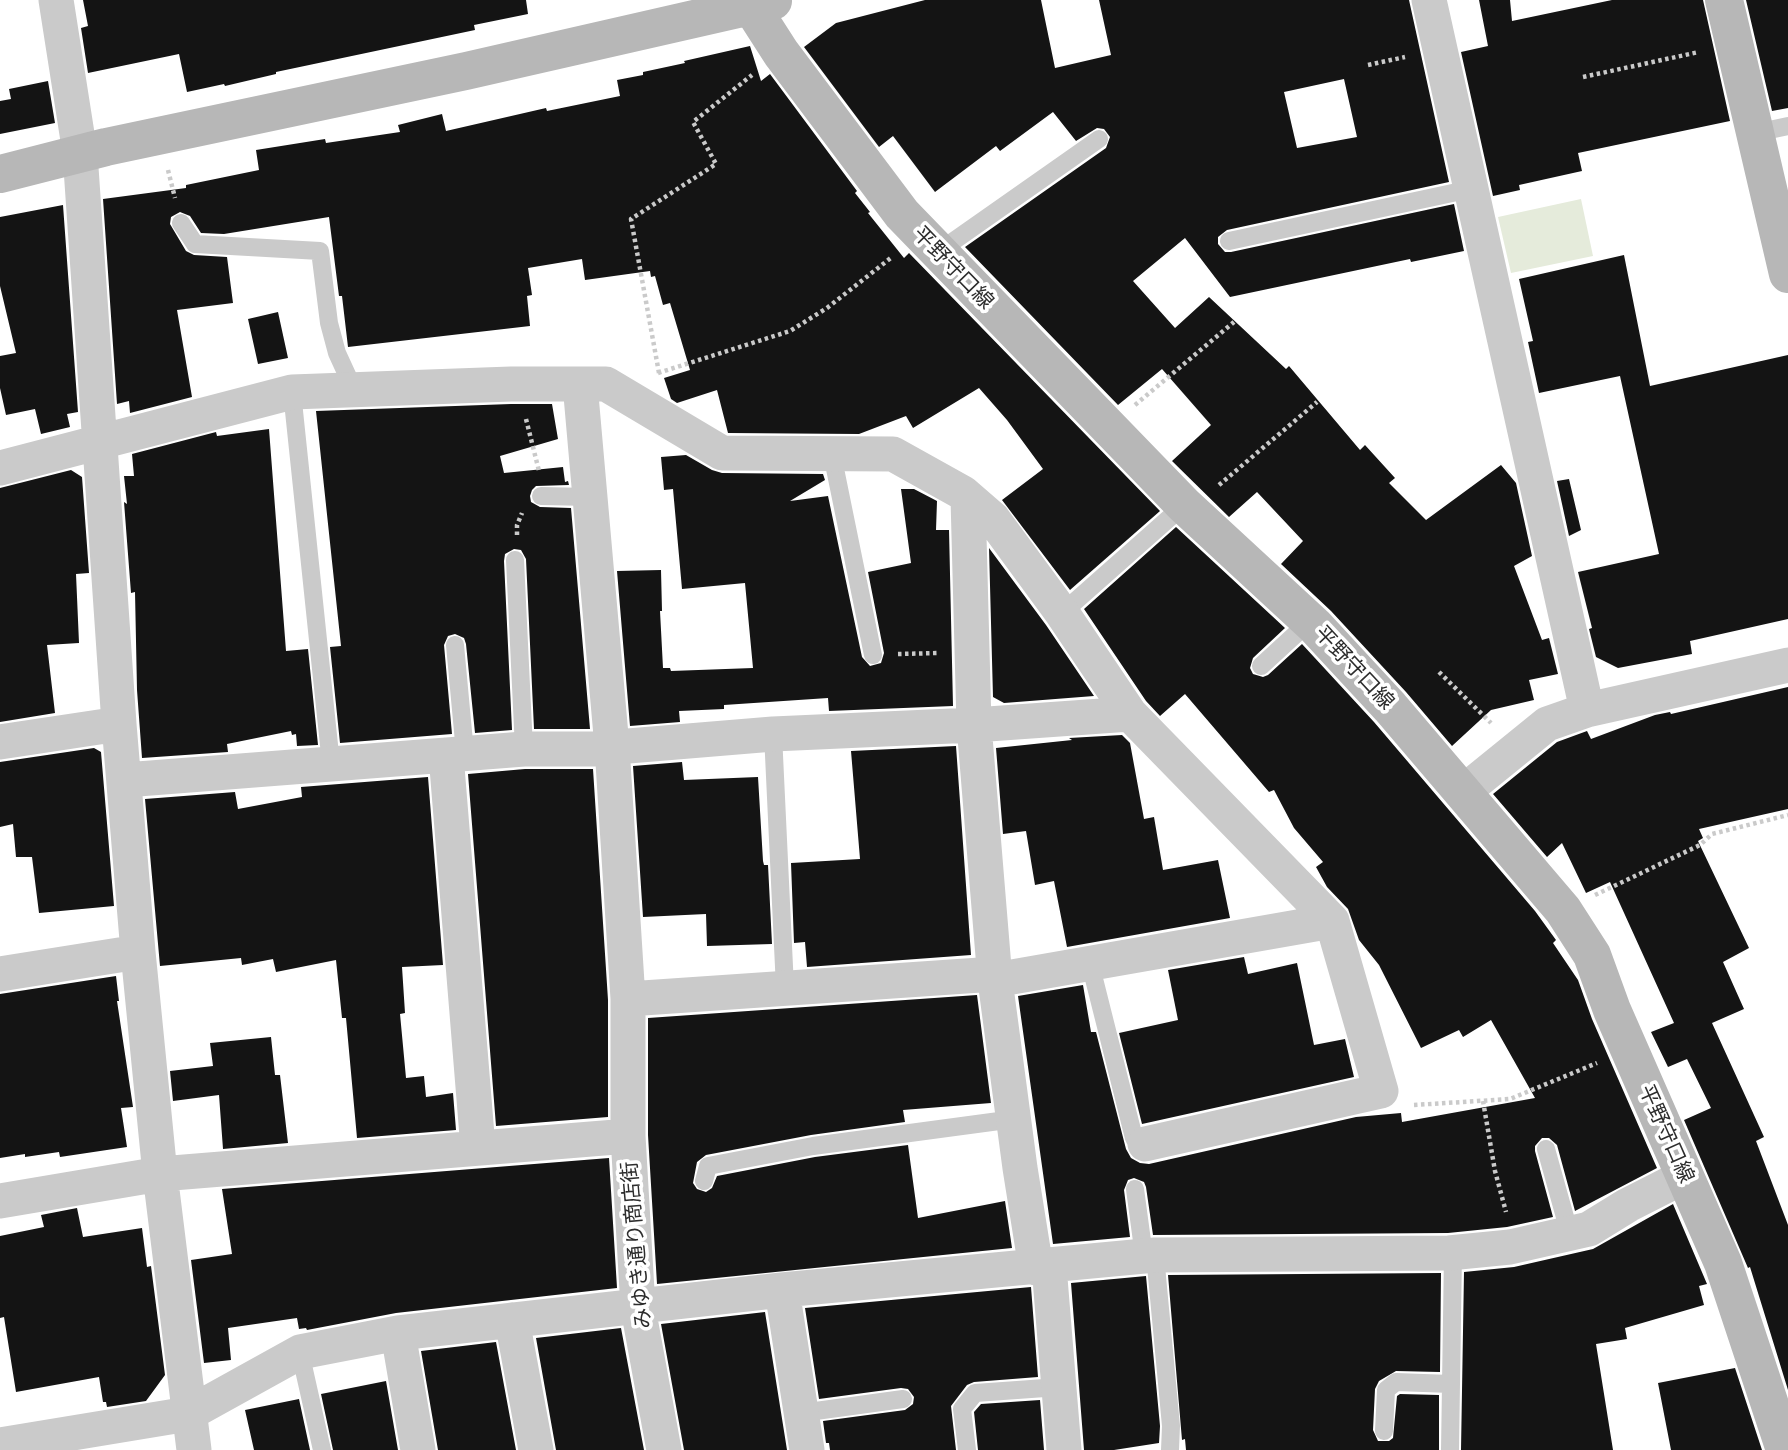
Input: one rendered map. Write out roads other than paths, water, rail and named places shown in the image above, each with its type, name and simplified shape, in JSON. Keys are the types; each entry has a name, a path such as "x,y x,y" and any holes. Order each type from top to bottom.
{"main road":[{"path":"1724,0 1734,44 1772,130 1788,275"},
{"path":"0,174 80,153 466,71 758,2"},
{"name":"平野守口線","path":"758,2 780,53 902,214 1187,508 1310,621 1390,707 1563,910 1592,955 1612,1010 1723,1263 1782,1425"}],"street":[{"path":"56,0 80,153 119,724 138,952 160,1174 194,1450"},
{"path":"1429,0 1587,710"},
{"path":"0,468 292,392 511,384 593,384 722,453 893,454 963,493 993,519 1062,613 1130,714 1332,921 1381,1091 1145,1144"},
{"name":"みゆき通り商店街","path":"593,384 591,497 612,747 628,999 628,1136 638,1308 664,1450"},
{"path":"968,498 974,725 995,977 1014,1119 1043,1267 1059,1387 1064,1450"},
{"path":"1462,793 1547,724 1587,710 1788,665"},
{"path":"125,780 524,749 612,747 773,734 974,725 1130,714"},
{"path":"0,742 119,724"},
{"path":"455,754 478,1148"},
{"path":"628,999 995,977 1332,921"},
{"path":"0,974 138,952"},
{"path":"0,1201 160,1174 628,1136"},
{"path":"0,1445 188,1413 300,1352 398,1333 782,1290 1149,1255 1453,1253 1510,1247 1589,1229 1628,1205 1685,1176"},
{"path":"782,1290 807,1450"},
{"path":"512,1320 536,1450"},
{"path":"398,1333 418,1450"}],"lane":[{"path":"930,243 1098,139"},
{"path":"1229,241 1471,190"},
{"path":"181,223 195,244 320,251 329,323 337,353 354,390"},
{"path":"292,392 331,764"},
{"path":"832,453 873,655"},
{"path":"541,496 591,497"},
{"path":"1062,613 1187,508"},
{"path":"515,560 524,749"},
{"path":"1261,666 1310,621"},
{"path":"455,645 455,754"},
{"path":"773,734 785,988"},
{"path":"1090,963 1134,1138 1145,1144"},
{"path":"704,1181 708,1166 813,1146 1014,1119"},
{"path":"1546,1149 1570,1235"},
{"path":"1135,1189 1149,1255 1171,1426 1170,1450"},
{"path":"1450,1450 1453,1253"},
{"path":"300,1352 322,1450"},
{"path":"1384,1431 1386,1390 1396,1382 1451,1384"},
{"path":"967,1450 962,1409 975,1393 1059,1387"},
{"path":"801,1413 903,1399"}]}
